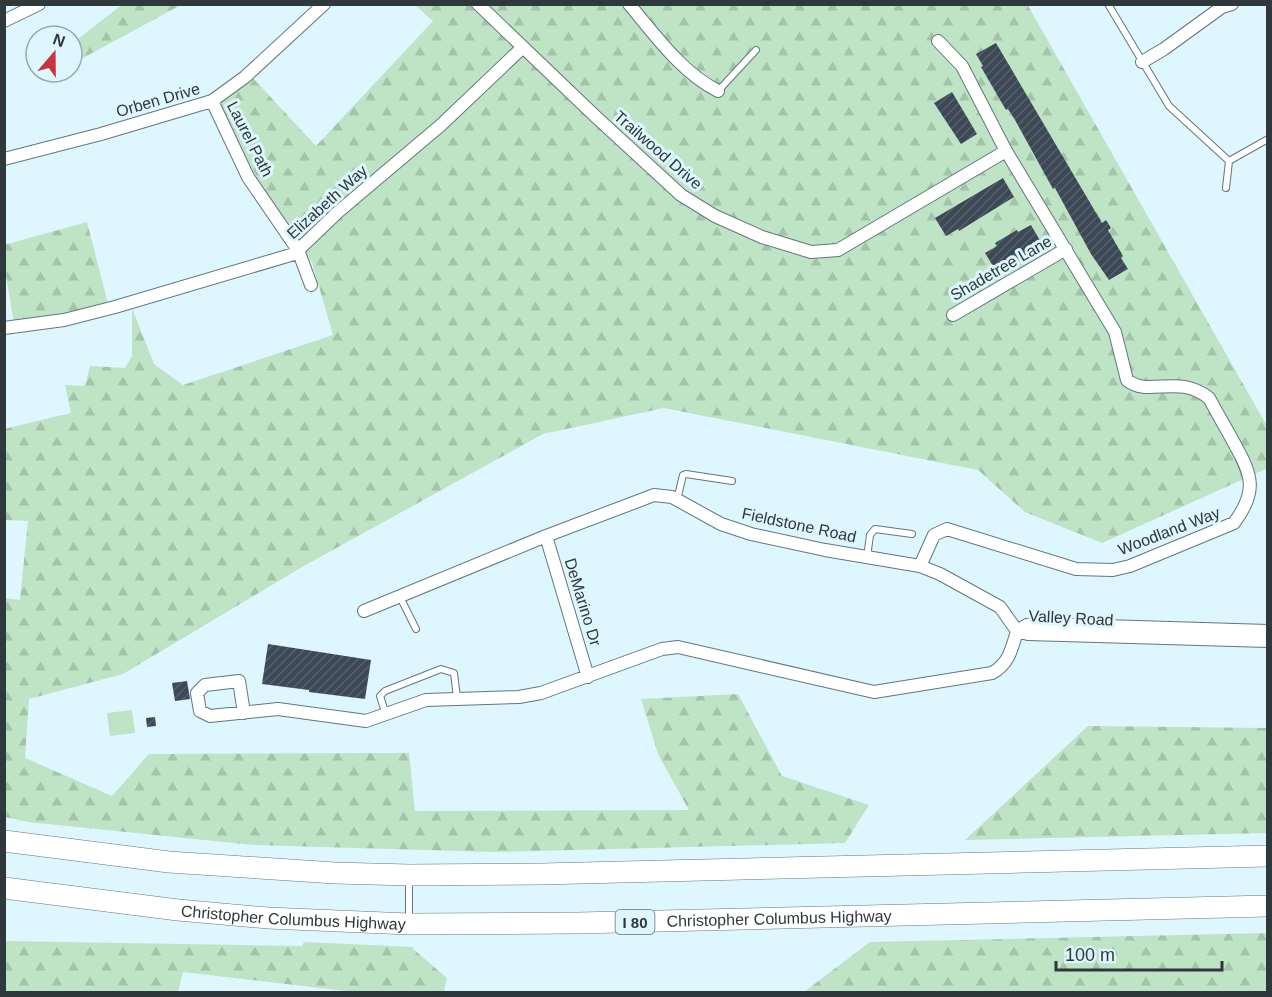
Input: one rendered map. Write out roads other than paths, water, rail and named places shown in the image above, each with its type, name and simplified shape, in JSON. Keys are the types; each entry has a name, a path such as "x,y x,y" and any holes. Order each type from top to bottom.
{"highway":[{"path":"4,841 169,862 335,873 409,874 552,874 1268,856"},
{"name":"Christopher Columbus Highway","path":"4,888 198,912 268,918 409,924 531,924 1268,906"}],"street":[{"path":"4,21 39,4"},
{"name":"Orben Drive","path":"4,159 101,134 212,101 245,77 324,4"},
{"name":"Trailwood Drive","path":"478,4 681,195 715,216 753,233 811,252 838,250 1006,151"},
{"path":"629,4 675,58 706,85 718,91"},
{"path":"1142,62 1222,7 1232,4"},
{"name":"Woodland Way","path":"920,566 934,536 947,529 1076,569 1113,570 1130,566 1234,523 1244,510 1251,484 1248,468 1209,398 1199,390 1184,386 1147,388 1132,384 1127,380 1115,332 1006,151 962,66 938,42"},
{"name":"Elizabeth Way","path":"4,328 64,320 115,307 294,254 338,212 441,125 523,47"},
{"name":"Laurel Path","path":"212,101 248,177 298,250 311,285"},
{"name":"Shadetree Lane","path":"953,315 1066,249"},
{"name":"Fieldstone Road","path":"364,611 546,536 654,495 672,497 721,524 751,534 920,566 940,574 1000,607 1017,631"},
{"name":"DeMarino Dr","path":"546,536 588,677"},
{"name":"Valley Road","path":"1017,631 1027,625 1039,624 1268,631"},
{"path":"244,713 278,709 366,721 426,700 519,697 541,693 662,650 678,648 874,692 992,673 1007,660 1017,631"},
{"name":"Valley Road","path":"1017,631 1028,634 1268,640"}],"lane":[{"path":"1108,4 1169,106 1229,160"},
{"path":"718,91 756,50"},
{"path":"1229,160 1268,139"},
{"path":"1226,188 1229,160"},
{"path":"677,500 683,475 732,481"},
{"path":"867,557 870,535 875,529 912,534"},
{"path":"400,596 416,629"},
{"path":"386,715 380,696 385,691 441,669 454,673 457,698"},
{"path":"409,874 409,924"}]}
